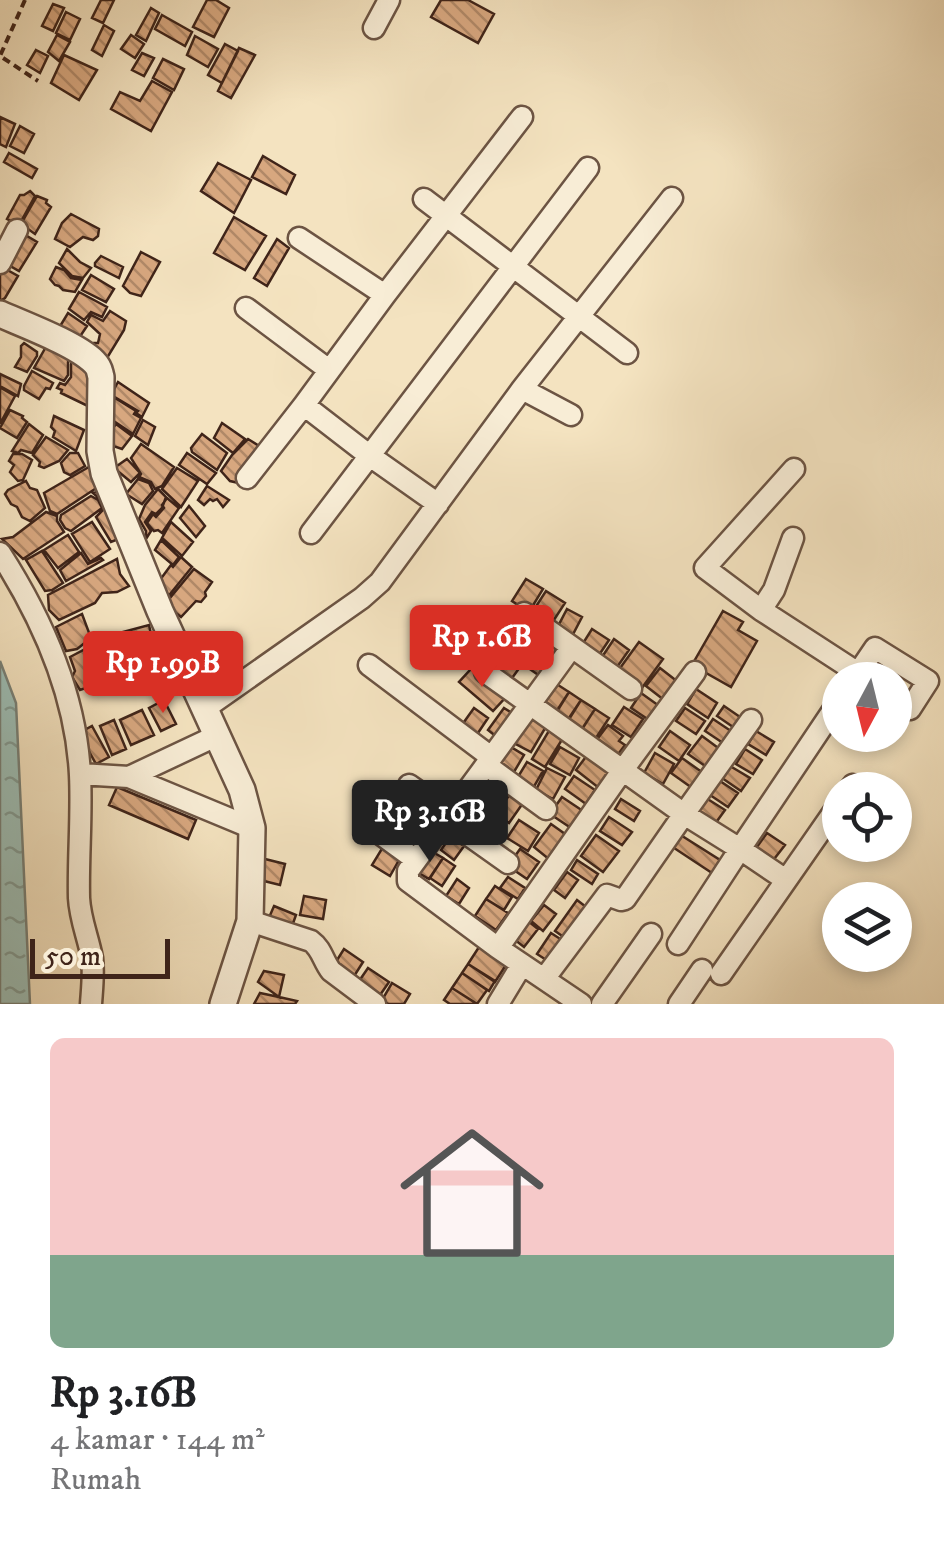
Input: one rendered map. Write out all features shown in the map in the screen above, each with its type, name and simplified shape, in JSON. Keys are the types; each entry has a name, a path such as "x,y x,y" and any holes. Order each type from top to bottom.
{"street":[{"path":"374,28 389,0"},
{"path":"246,478 522,117"},
{"path":"311,534 588,168"},
{"path":"204,709 380,582 522,389 672,198"},
{"path":"424,200 627,353"},
{"path":"0,263 17,230"},
{"path":"299,238 385,295"},
{"path":"246,308 329,370"},
{"path":"0,314 80,352 99,368 104,472 160,611 242,790 252,828 250,921 223,1004"},
{"path":"522,389 571,415"},
{"path":"304,405 438,504"},
{"path":"794,469 705,568 836,662"},
{"path":"760,610 774,590 794,538"},
{"path":"0,553 28,596 69,700 80,774 79,900 92,960 91,1004"},
{"path":"524,613 630,689"},
{"path":"571,648 408,871 408,881 522,966 581,1004"},
{"path":"866,662 875,648 897,662"},
{"path":"369,664 546,808"},
{"path":"912,671 928,681 912,706"},
{"path":"484,672 684,814 786,880"},
{"path":"498,948 695,672"},
{"path":"544,979 607,895 624,899 751,720"},
{"path":"678,944 822,727"},
{"path":"129,778 216,736"},
{"path":"80,774 129,778 252,828"},
{"path":"409,784 508,864"},
{"path":"679,1004 712,972 822,829"},
{"path":"379,832 416,860"},
{"path":"250,921 318,945 331,971 375,1004"},
{"path":"602,1004 651,934"},
{"path":"498,1004 522,966"}],"path":[{"path":"26,0 0,56 38,81"}],"water":[{"path":"0,661 16,703 30,1004 0,1004"}],"building":[{"path":"101,0 114,0 103,23 92,18"},
{"path":"207,0 216,0 229,8 214,37 193,27"},
{"path":"441,0 468,0 494,14 478,43 431,17"},
{"path":"53,4 64,8 53,31 42,26"},
{"path":"151,8 159,13 146,41 136,35"},
{"path":"66,12 80,19 70,40 56,33"},
{"path":"162,15 192,32 185,46 155,29"},
{"path":"104,25 114,31 102,56 92,50"},
{"path":"57,35 70,42 59,61 48,52"},
{"path":"131,35 144,44 135,58 121,49"},
{"path":"195,36 218,49 208,67 187,55"},
{"path":"225,44 238,51 222,83 208,75"},
{"path":"239,48 255,55 231,98 218,91"},
{"path":"36,50 48,56 40,73 27,65"},
{"path":"142,53 154,58 144,76 132,70"},
{"path":"64,55 97,70 79,100 51,83"},
{"path":"163,59 184,69 174,90 153,78"},
{"path":"152,81 172,92 151,131 111,109 120,92 140,101"},
{"path":"0,117 15,124 6,147 0,144"},
{"path":"20,126 34,134 24,153 10,146"},
{"path":"9,153 37,169 32,178 4,162"},
{"path":"263,156 295,175 286,194 252,177"},
{"path":"218,163 251,180 234,213 201,191"},
{"path":"30,191 35,196 19,225 7,219 20,195"},
{"path":"37,196 47,200 51,207 35,234 21,224"},
{"path":"71,214 99,229 98,236 93,240 83,237 70,247 55,239"},
{"path":"234,217 266,236 245,270 214,253"},
{"path":"22,233 37,242 19,271 5,263"},
{"path":"277,239 289,248 267,286 254,278"},
{"path":"67,249 91,268 83,278 72,276 59,263"},
{"path":"141,252 160,262 141,296 123,286"},
{"path":"101,256 123,267 119,278 95,266"},
{"path":"2,267 18,276 0,301 0,271"},
{"path":"56,267 71,278 82,280 75,292 63,290 50,279"},
{"path":"91,275 114,289 106,302 82,290"},
{"path":"79,292 107,307 102,317 91,312 84,320 69,309"},
{"path":"110,311 126,321 107,358 92,348 100,334 87,322 91,315 103,321"},
{"path":"68,313 87,326 77,341 59,328"},
{"path":"24,343 37,352 27,372 15,367"},
{"path":"47,345 71,356 64,381 34,368"},
{"path":"75,357 95,372 92,408 57,388 71,377"},
{"path":"32,371 53,383 39,399 24,390"},
{"path":"0,374 21,384 18,396 0,386"},
{"path":"118,382 149,403 142,417 113,396"},
{"path":"0,389 15,396 0,424"},
{"path":"115,398 141,418 133,434 115,422 112,426 111,404"},
{"path":"10,410 27,422 17,438 0,428"},
{"path":"54,416 84,430 76,451 53,437"},
{"path":"143,420 155,427 148,445 135,436"},
{"path":"222,423 245,439 233,453 214,438"},
{"path":"29,424 43,435 32,453 12,451"},
{"path":"116,424 132,436 122,449 105,439"},
{"path":"202,434 227,453 217,470 192,452"},
{"path":"46,437 68,450 59,461 44,468 33,455"},
{"path":"248,439 264,449 239,483 230,481 221,471"},
{"path":"141,444 174,467 162,486 155,489 151,482 139,477 141,474 131,458"},
{"path":"70,453 78,453 85,466 70,475 61,463"},
{"path":"187,453 216,473 207,484 179,465"},
{"path":"13,454 32,460 23,480 18,481 10,472"},
{"path":"127,459 140,473 131,482 114,468"},
{"path":"94,464 101,485 57,514 50,511 44,493"},
{"path":"177,468 198,481 181,507 162,489"},
{"path":"138,479 149,483 153,491 142,504 126,494"},
{"path":"26,481 37,490 45,508 30,521 22,517 5,494"},
{"path":"207,486 229,500 223,507 217,499 204,505 198,500"},
{"path":"158,489 166,497 162,508 156,514 152,512 145,522 151,531 146,539 139,519"},
{"path":"104,490 121,538 111,542 96,517 103,510 93,493"},
{"path":"91,496 102,508 71,531 65,528 61,515"},
{"path":"167,498 179,508 162,533 154,531 147,523 164,508"},
{"path":"189,506 205,526 196,537 180,518"},
{"path":"46,512 57,516 64,532 23,559 2,539 13,537"},
{"path":"92,522 110,549 90,562 72,534"},
{"path":"171,522 193,542 182,556 162,538"},
{"path":"68,535 79,552 58,568 44,550"},
{"path":"161,540 179,557 173,565 155,550"},
{"path":"42,551 63,583 52,590 45,591 26,560"},
{"path":"81,553 88,564 103,560 66,581 60,570"},
{"path":"181,557 192,567 166,599 157,584"},
{"path":"117,559 120,574 129,586 102,593 95,603 59,620 49,610 48,595"},
{"path":"194,569 212,582 201,602 196,601 181,617 165,604"},
{"path":"526,579 543,589 529,612 512,601"},
{"path":"546,591 565,603 550,626 531,614"},
{"path":"567,609 582,617 570,640 555,632"},
{"path":"723,611 743,622 738,630 757,641 731,687 692,665"},
{"path":"495,613 514,624 509,632 516,637 505,654 479,639"},
{"path":"82,614 91,638 77,649 66,651 56,627"},
{"path":"149,625 152,639 160,648 168,646 172,657 149,665 144,657 92,679 80,690 72,677 75,671 70,657 112,635"},
{"path":"592,629 609,640 597,658 580,648"},
{"path":"522,633 536,642 520,665 507,656"},
{"path":"614,639 629,650 615,670 600,660"},
{"path":"639,642 663,659 639,692 615,675"},
{"path":"538,645 558,658 544,679 524,665"},
{"path":"473,646 492,659 483,671 464,659"},
{"path":"500,653 520,667 507,685 488,672"},
{"path":"660,668 678,682 664,700 646,686"},
{"path":"471,669 505,698 493,711 459,682"},
{"path":"555,683 569,692 556,712 542,703"},
{"path":"696,689 717,703 708,718 687,704"},
{"path":"569,692 581,700 568,721 556,713"},
{"path":"641,693 662,708 652,722 631,708"},
{"path":"164,700 176,724 161,731 149,708"},
{"path":"581,700 595,709 581,731 567,721"},
{"path":"724,706 743,719 736,729 717,716"},
{"path":"624,707 643,719 631,737 612,725"},
{"path":"474,708 488,718 474,739 459,729"},
{"path":"504,708 515,715 498,738 488,730"},
{"path":"685,708 705,721 696,734 676,721"},
{"path":"595,709 609,718 594,741 580,732"},
{"path":"142,710 154,735 131,745 120,720"},
{"path":"527,713 547,725 531,752 510,741"},
{"path":"713,719 731,731 723,743 705,731"},
{"path":"114,720 126,749 112,755 100,726"},
{"path":"608,725 623,736 619,741 625,745 616,757 595,742"},
{"path":"92,726 109,757 96,764 79,733"},
{"path":"550,729 563,738 545,767 532,759"},
{"path":"670,731 690,745 679,761 659,747"},
{"path":"756,731 774,742 766,755 748,744"},
{"path":"702,736 721,750 708,768 688,754"},
{"path":"506,744 524,755 511,777 493,765"},
{"path":"560,747 579,758 570,775 550,764"},
{"path":"745,749 762,760 753,774 736,764"},
{"path":"655,753 674,764 663,784 644,773"},
{"path":"588,754 611,771 599,788 576,770"},
{"path":"682,758 706,775 695,790 671,773"},
{"path":"527,762 543,771 532,790 516,780"},
{"path":"730,766 750,778 741,791 722,778"},
{"path":"547,768 565,777 553,799 536,790"},
{"path":"486,775 506,789 492,807 473,792"},
{"path":"574,776 595,790 586,804 565,789"},
{"path":"720,781 738,793 728,807 710,795"},
{"path":"117,787 196,820 188,839 109,805"},
{"path":"510,794 523,803 509,823 496,814"},
{"path":"562,797 586,813 574,830 550,814"},
{"path":"421,798 439,810 426,831 407,818"},
{"path":"706,798 725,810 712,828 694,816"},
{"path":"621,799 640,811 634,821 615,809"},
{"path":"468,800 485,812 472,830 455,818"},
{"path":"488,814 504,823 492,843 476,833"},
{"path":"609,817 632,832 622,845 600,831"},
{"path":"519,820 539,833 528,851 507,838"},
{"path":"398,821 417,833 407,848 388,836"},
{"path":"551,824 568,836 550,860 534,847"},
{"path":"767,833 785,845 771,863 754,851"},
{"path":"679,834 720,860 712,873 671,846"},
{"path":"596,835 619,851 603,872 581,856"},
{"path":"450,837 464,846 454,860 441,850"},
{"path":"386,842 403,853 390,876 372,865"},
{"path":"520,849 539,862 527,879 508,866"},
{"path":"431,851 443,858 429,879 417,872"},
{"path":"261,858 285,864 280,885 256,879"},
{"path":"443,858 455,866 442,886 430,878"},
{"path":"577,860 598,874 592,884 571,870"},
{"path":"567,872 578,880 565,898 554,890"},
{"path":"508,877 525,888 518,899 500,888"},
{"path":"457,879 469,888 459,904 446,896"},
{"path":"495,886 512,897 504,910 486,899"},
{"path":"304,896 326,900 323,919 300,915"},
{"path":"486,899 508,913 496,930 475,916"},
{"path":"577,900 590,910 568,940 555,931"},
{"path":"544,905 556,914 543,931 531,921"},
{"path":"274,906 296,915 291,929 268,920"},
{"path":"528,921 538,929 524,947 514,939"},
{"path":"551,933 565,942 551,963 537,954"},
{"path":"479,947 506,965 495,982 468,964"},
{"path":"344,949 363,962 351,981 332,968"},
{"path":"468,964 495,981 489,991 462,973"},
{"path":"368,968 389,982 378,998 357,984"},
{"path":"264,971 284,975 279,997 258,982"},
{"path":"462,973 487,990 477,1004 452,988"},
{"path":"392,983 410,994 404,1004 382,1000"},
{"path":"452,988 473,1004 450,1004 444,1000"},
{"path":"260,993 297,1001 254,1004"}]}
